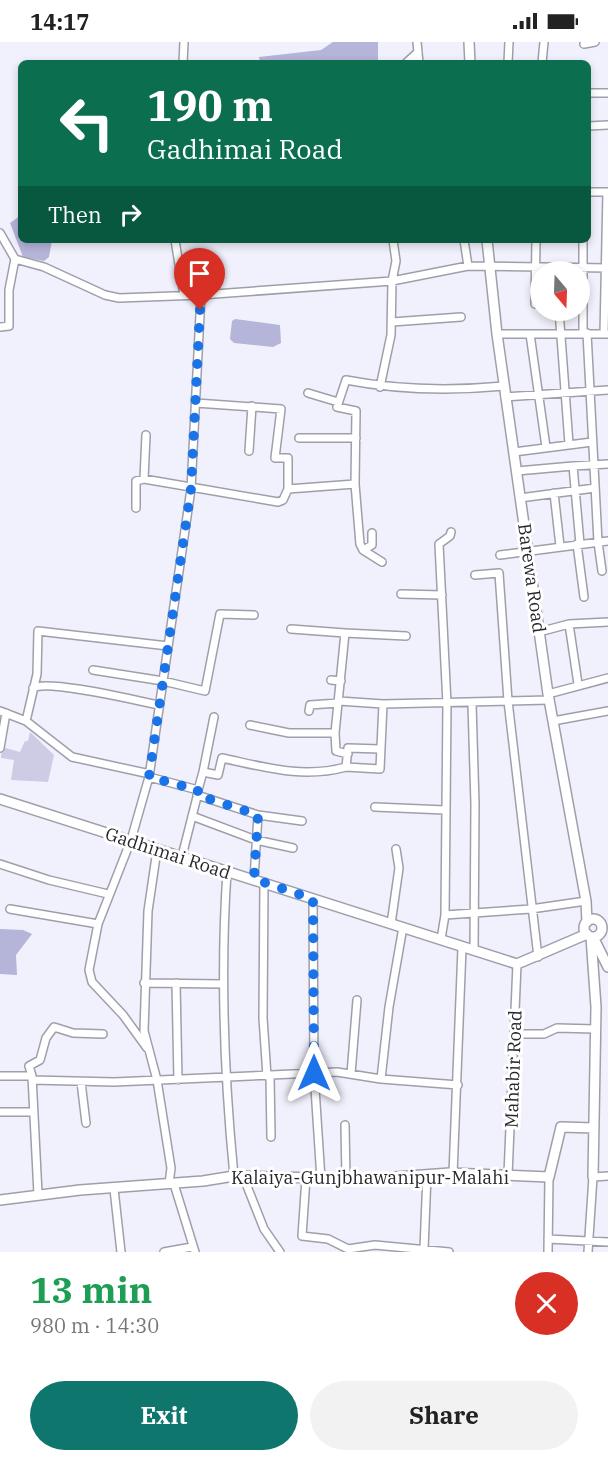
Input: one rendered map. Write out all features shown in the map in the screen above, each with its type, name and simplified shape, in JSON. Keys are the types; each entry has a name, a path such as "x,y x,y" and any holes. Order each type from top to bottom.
{"street":[{"path":"183,60 184,42"},
{"path":"417,42 419,60"},
{"path":"469,42 470,60"},
{"path":"508,60 509,42"},
{"path":"542,60 544,42"},
{"path":"584,44 595,42"},
{"path":"409,60 418,52"},
{"path":"591,93 608,93"},
{"path":"591,126 608,125"},
{"path":"496,334 606,334 608,192 591,192"},
{"path":"0,233 15,259 9,290 9,326 0,327"},
{"path":"176,243 184,295"},
{"path":"381,387 392,322 392,281 396,261 393,243"},
{"path":"464,243 468,266"},
{"name":"Barewa Road","path":"487,243 496,334 529,551 548,697 586,901 595,926"},
{"path":"535,261 536,243"},
{"path":"583,243 583,261"},
{"path":"15,259 44,267 105,295 119,298 201,295 392,281 468,266 530,267"},
{"path":"590,268 607,268"},
{"path":"147,1048 123,1015 92,982 89,970 98,924 131,840 150,776 191,489 201,295"},
{"path":"392,322 461,317"},
{"path":"559,321 569,444"},
{"path":"585,321 598,542 602,571"},
{"path":"530,334 546,447"},
{"path":"382,562 363,550 360,544 355,484 356,411 337,407 346,380 381,387 462,390 504,386"},
{"path":"505,397 608,390"},
{"path":"308,393 338,402"},
{"path":"136,508 136,481 144,479 191,489 278,502 283,500 288,489 288,458 275,458 281,410 196,403"},
{"path":"249,451 252,406"},
{"path":"144,479 147,435"},
{"path":"299,438 356,438"},
{"path":"514,452 592,442"},
{"path":"517,471 608,464"},
{"path":"573,466 584,597"},
{"path":"288,489 355,484"},
{"path":"520,498 595,488"},
{"path":"554,493 560,546"},
{"path":"441,939 445,915 447,704 439,544 452,532"},
{"path":"363,550 372,545 372,533"},
{"path":"500,555 608,541"},
{"path":"475,575 499,573 508,702 538,957"},
{"path":"401,594 442,595"},
{"path":"93,670 163,681 205,691 220,614 254,615"},
{"path":"539,632 568,624 608,622"},
{"path":"568,624 578,684"},
{"path":"291,629 406,636"},
{"path":"26,721 37,674 38,631 168,646"},
{"path":"345,633 335,733 336,751 348,754"},
{"path":"309,711 310,705 338,702 472,704 508,702 548,697 578,684 608,678"},
{"path":"331,680 340,681"},
{"path":"33,688 38,686 66,688 159,705"},
{"path":"203,772 218,775 222,758 285,771 321,774 346,767 380,769 382,704"},
{"path":"472,704 476,913 474,951"},
{"path":"553,721 608,711"},
{"path":"0,748 3,712 26,721 72,758 150,776 258,815 302,821"},
{"path":"182,856 214,717"},
{"path":"250,725 289,734 335,733"},
{"path":"346,767 348,748 380,749"},
{"name":"Gadhimai Road","path":"0,799 518,964"},
{"path":"375,807 445,810"},
{"path":"258,815 256,840 263,1018 269,1076 271,1137"},
{"path":"192,816 256,840 293,848"},
{"path":"391,924 399,868 396,849"},
{"path":"158,850 148,911 144,1031 156,1080 172,1184 194,1249 164,1252"},
{"path":"0,864 49,880 108,894"},
{"path":"227,872 223,984 226,1078 239,1176 264,1229 280,1252"},
{"path":"313,899 314,1073 321,1179"},
{"path":"445,915 531,909 586,901"},
{"path":"10,909 98,924"},
{"path":"518,964 538,957 595,926"},
{"path":"595,926 599,946 608,967"},
{"path":"588,1252 593,1177 595,926"},
{"path":"381,1079 389,1007 403,927"},
{"path":"453,1174 462,948"},
{"name":"Mahabir Road","path":"508,1175 518,964"},
{"path":"144,983 223,984"},
{"path":"176,983 178,1080"},
{"path":"351,1074 357,1000"},
{"path":"38,1194 32,1112 34,1101 29,1066 40,1060 46,1038 54,1027 73,1033 103,1035"},
{"path":"516,1034 544,1034 557,1028 595,1029"},
{"path":"0,1076 81,1082 337,1072 381,1079 458,1084"},
{"path":"81,1082 86,1123"},
{"path":"0,1112 32,1112"},
{"path":"345,1125 346,1179"},
{"path":"548,1252 549,1178 561,1127 594,1128"},
{"name":"Kalaiya-Gunjbhawanipur-Malahi","path":"0,1200 38,1194 172,1184 239,1176 346,1179 453,1174 549,1178"},
{"path":"424,1249 427,1175"},
{"path":"593,1177 608,1176"},
{"path":"306,1179 302,1236 328,1239 348,1249 375,1245 407,1250 424,1249 449,1252"},
{"path":"114,1189 121,1252"},
{"path":"548,1239 608,1242"}],"shaded area":[{"path":"333,42 378,42 378,60 260,60 259,57 321,50"},
{"path":"18,217 18,243 51,243 49,257 44,261 23,257 10,223"},
{"path":"235,319 280,325 281,343 273,347 234,343 230,339 232,321"},
{"path":"30,732 54,755 48,782 11,780 14,760 1,758 2,747 20,752 25,741 28,741"},
{"path":"0,929 23,930 32,934 16,955 17,975 0,974"}],"route":[{"path":"200,310 191,489 149,777 198,790 197,795 258,815 254,879 313,899 314,1073"}]}
